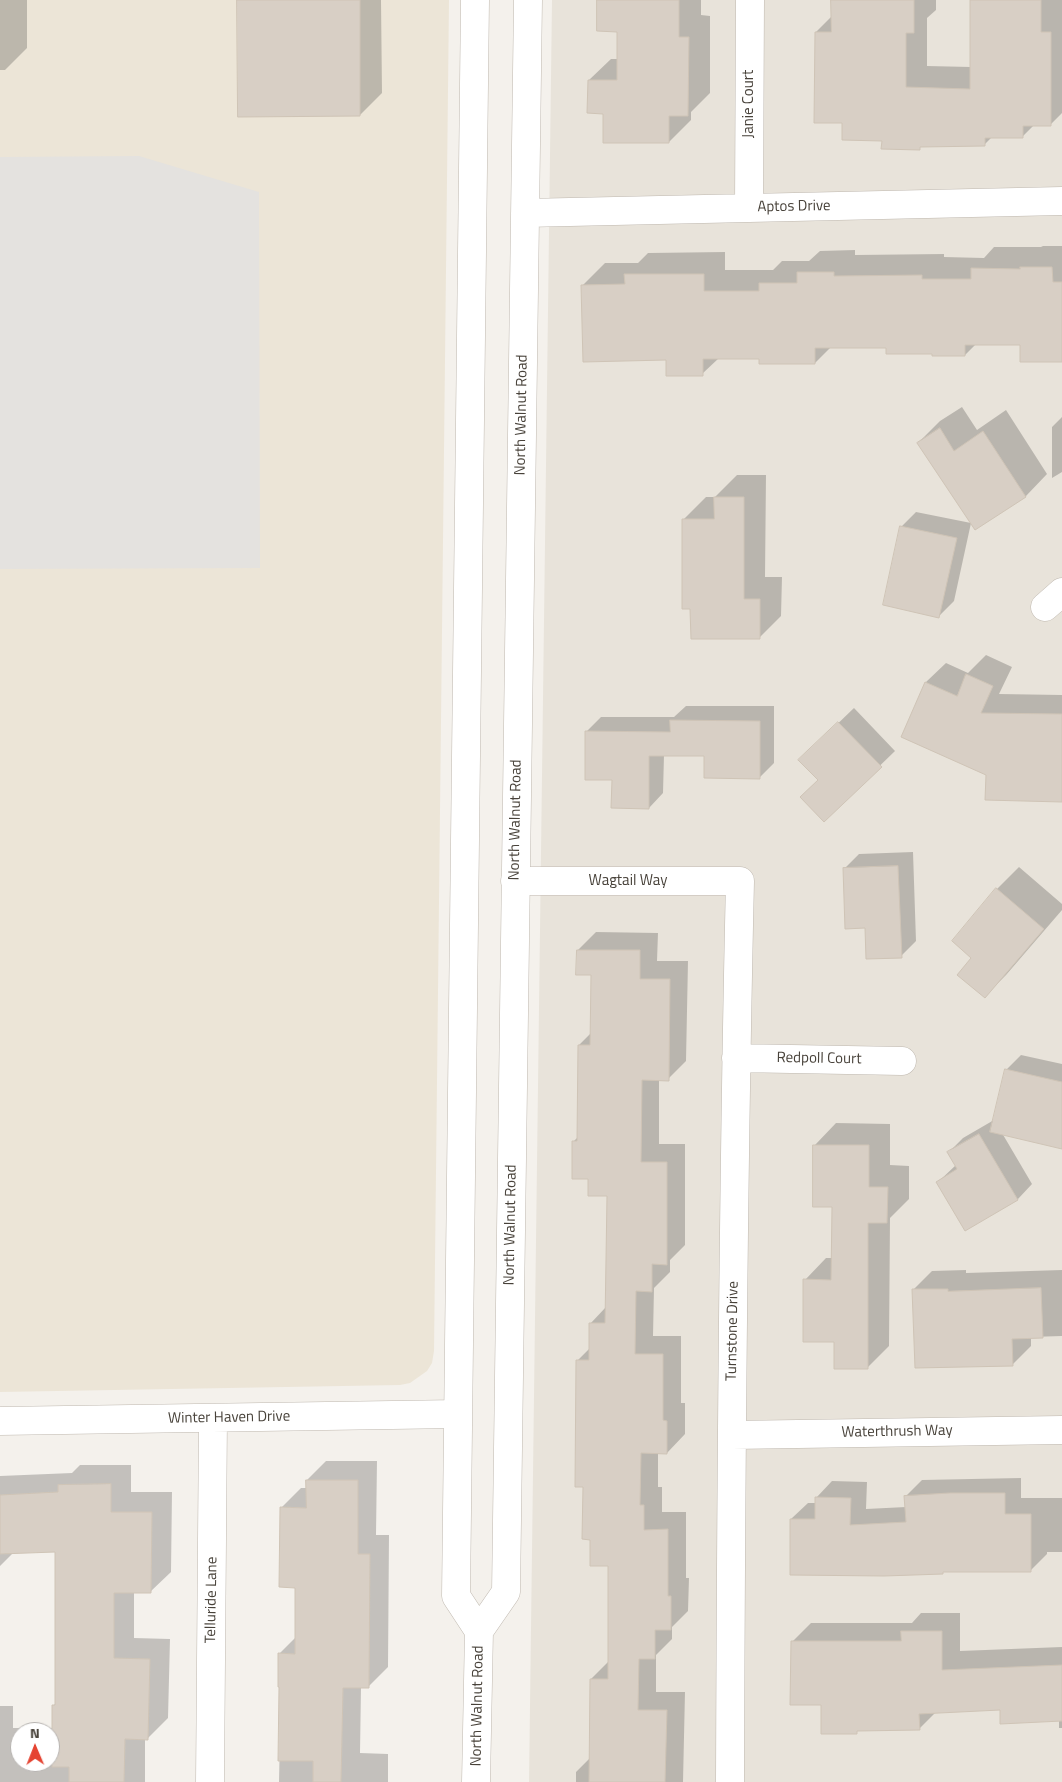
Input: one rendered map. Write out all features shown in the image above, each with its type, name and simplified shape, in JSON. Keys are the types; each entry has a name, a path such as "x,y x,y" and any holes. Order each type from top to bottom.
{"street":[{"name":"North Walnut Road","path":"475,0 456,1596 479,1631"},
{"name":"North Walnut Road","path":"476,1782 479,1631 506,1592 528,0"},
{"name":"Janie Court","path":"749,208 750,0"},
{"name":"Aptos Drive","path":"525,213 1062,200"},
{"name":"Wagtail Way","path":"515,881 740,881"},
{"name":"Turnstone Drive","path":"730,1782 736,1058 740,881"},
{"name":"Redpoll Court","path":"736,1058 902,1061"},
{"name":"Winter Haven Drive","path":"0,1421 457,1414"},
{"name":"Telluride Lane","path":"210,1782 213,1418"},
{"name":"Waterthrush Way","path":"732,1435 1062,1430"}],"shaded area":[{"path":"0,0 449,0 434,1351 432,1363 427,1371 410,1383 400,1385 0,1392"},
{"path":"552,0 1062,0 1062,1782 529,1782"},
{"path":"139,156 259,192 260,568 0,569 0,157"}],"building":[{"path":"237,0 360,0 360,116 238,117"},
{"path":"597,0 679,0 679,37 689,37 688,116 669,116 669,143 603,143 603,114 587,113 588,80 617,80 617,32 597,31"},
{"path":"831,0 914,0 914,33 906,33 906,87 970,89 970,0 1041,0 1041,32 1051,32 1051,126 1023,126 1023,138 985,138 985,146 920,147 920,150 881,149 882,141 842,140 842,123 814,123 815,32 831,32"},
{"path":"1020,267 1052,267 1053,282 1062,282 1062,362 1020,362 1020,345 965,345 965,356 886,354 886,348 815,348 815,364 759,364 759,359 703,359 703,376 666,376 666,360 583,362 581,285 625,284 624,274 704,274 704,291 759,291 759,283 797,283 797,272 834,272 834,276 922,275 922,279 971,279 971,268 1020,269"},
{"path":"940,428 954,451 983,431 1026,497 975,530 917,443"},
{"path":"714,497 744,497 744,599 760,599 760,639 691,639 690,609 682,609 682,519 714,519"},
{"path":"900,526 957,538 939,618 883,605"},
{"path":"966,674 993,686 981,713 1062,714 1062,802 985,800 986,775 901,737 925,682 957,696"},
{"path":"670,720 760,721 760,779 704,778 704,756 649,756 649,809 611,808 612,780 585,780 585,731 670,732"},
{"path":"838,722 882,767 824,822 800,797 818,780 798,760"},
{"path":"898,866 902,958 866,959 865,928 845,929 843,868"},
{"path":"996,888 1044,929 985,998 957,975 971,958 952,941"},
{"path":"577,950 640,950 640,979 670,979 669,1081 642,1080 641,1162 667,1162 667,1265 652,1264 652,1292 636,1291 635,1354 663,1354 663,1420 667,1421 667,1454 641,1453 640,1505 644,1505 644,1530 668,1529 668,1596 671,1596 671,1630 655,1630 655,1659 639,1659 638,1710 667,1710 665,1782 589,1782 590,1679 608,1679 608,1566 590,1566 590,1540 582,1539 583,1487 575,1487 576,1360 589,1360 589,1323 605,1323 607,1196 588,1196 588,1179 572,1179 572,1141 577,1141 578,1045 590,1045 591,975 576,975"},
{"path":"1005,1069 1062,1082 1062,1149 990,1132"},
{"path":"979,1134 1018,1200 965,1231 936,1182 957,1169 947,1152"},
{"path":"813,1145 869,1145 869,1187 888,1187 887,1223 868,1223 868,1369 834,1369 834,1342 803,1342 803,1279 831,1280 832,1207 813,1207"},
{"path":"1041,1288 1043,1338 1012,1339 1013,1366 915,1368 912,1289 948,1289 948,1291"},
{"path":"306,1480 358,1480 358,1554 370,1554 369,1688 343,1688 341,1782 313,1782 313,1761 278,1761 278,1653 295,1654 295,1588 279,1587 280,1507 306,1508"},
{"path":"111,1484 111,1512 152,1512 151,1593 114,1593 114,1658 150,1659 148,1740 125,1739 124,1782 69,1782 69,1767 60,1767 60,1722 52,1722 52,1705 55,1705 55,1552 0,1554 0,1495 58,1492 58,1485"},
{"path":"950,1493 1005,1493 1005,1514 1031,1514 1031,1572 943,1572 943,1574 884,1576 790,1575 790,1519 815,1519 815,1497 851,1498 850,1525 906,1522 904,1496"},
{"path":"901,1631 942,1631 942,1670 1062,1665 1062,1721 1000,1724 1000,1710 919,1714 920,1730 857,1731 857,1734 821,1734 821,1705 790,1705 791,1641 901,1641"}]}
